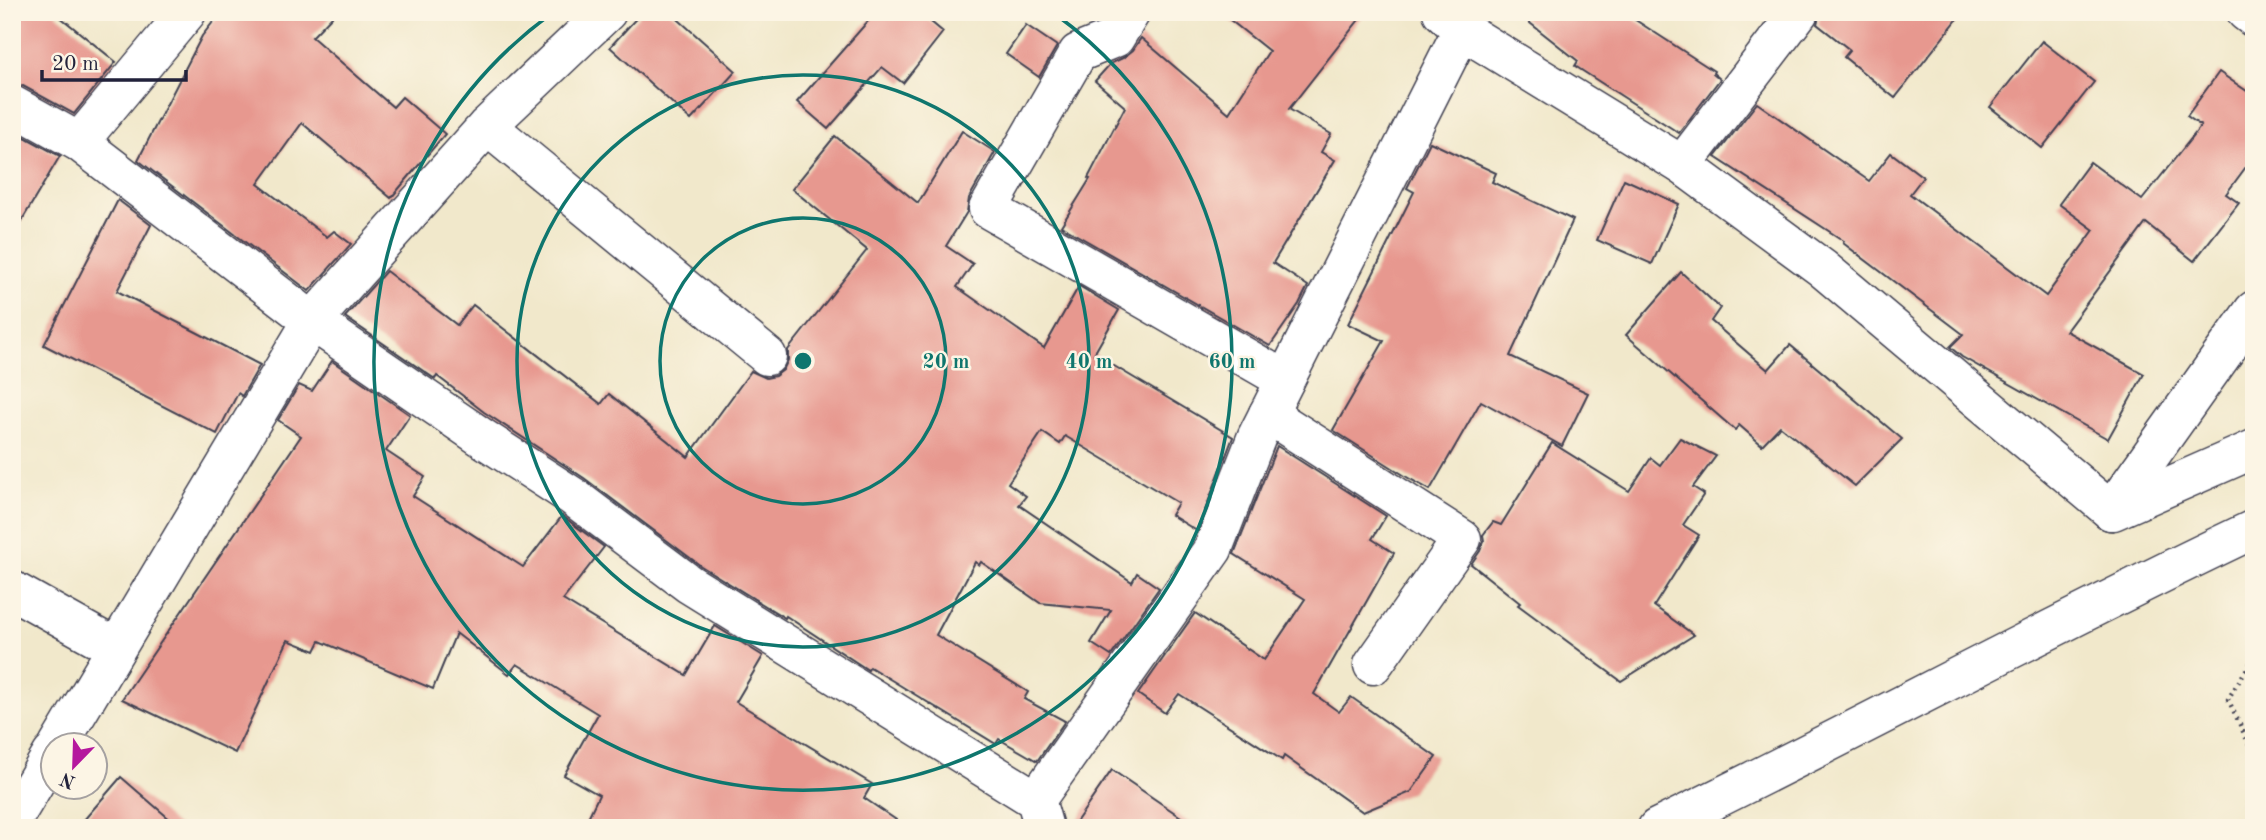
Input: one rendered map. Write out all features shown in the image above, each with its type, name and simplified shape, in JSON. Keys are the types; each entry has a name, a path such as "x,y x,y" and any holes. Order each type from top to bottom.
{"street":[{"path":"79,142 187,12"},
{"path":"66,732 312,321 486,126 607,12"},
{"path":"1131,12 1115,38 1078,53 988,209 1285,380"},
{"path":"1682,165 1799,12"},
{"path":"2246,12 2254,18"},
{"path":"12,106 79,142 312,321 572,496 689,584 1040,814 1213,549 1256,436 1285,380 1452,21 1682,165 1822,268 2111,511"},
{"path":"486,126 767,356"},
{"path":"2111,511 2254,310"},
{"path":"1268,414 1462,539 1373,665"},
{"path":"2111,511 2254,449"},
{"path":"1657,828 2131,587 2254,529"},
{"path":"12,590 116,648"},
{"path":"12,821 38,777"}],"path":[{"path":"2254,657 2228,699 2254,755"}],"building":[{"path":"12,12 54,12 116,62 74,114 23,86 12,83"},
{"path":"221,12 336,12 312,37 393,107 402,97 445,134 391,198 302,123 258,184 327,237 334,231 351,244 309,291 138,160 202,36"},
{"path":"642,12 670,12 736,71 691,120 610,47"},
{"path":"876,12 919,12 943,32 903,83 882,67 828,129 797,102"},
{"path":"1220,12 1365,12 1289,109 1331,134 1321,152 1335,160 1273,263 1308,286 1270,346 1061,226 1090,179 1088,178 1125,107 1095,81 1110,64 1133,50 1141,38 1229,113 1269,51"},
{"path":"1516,12 1623,12 1714,71 1720,79 1679,133 1575,66 1578,61"},
{"path":"1820,12 1963,12 1895,98 1844,57 1850,50 1817,24"},
{"path":"1026,25 1057,46 1039,77 1006,54"},
{"path":"2042,41 2094,82 2042,148 1990,107"},
{"path":"2219,72 2254,96 2254,156 2226,194 2239,203 2194,261 2146,223 2066,331 2144,374 2108,439 1962,357 1950,347 1963,334 1843,243 1844,241 1715,157 1757,103 1869,181 1891,153 1923,177 1910,194 2046,296 2094,230 2059,204 2090,162 2142,200 2201,126 2187,116"},
{"path":"12,130 60,156 12,237"},
{"path":"962,131 995,152 969,198 967,212 946,246 973,264 957,287 1044,348 1079,286 1119,310 1094,354 1233,437 1197,531 1171,515 1178,503 1065,436 1060,444 1042,432 1008,483 1026,496 1019,505 1132,582 1137,573 1159,588 1111,656 1091,643 1111,610 1040,603 981,562 979,565 975,562 936,635 1028,692 1024,699 1065,721 1037,761 999,739 996,744 870,667 868,670 786,616 785,618 701,566 584,478 484,412 437,376 435,379 345,317 386,271 457,325 473,305 601,404 609,394 688,457 751,371 766,378 783,370 788,360 788,350 867,250 792,189 835,136 918,203"},
{"path":"1430,142 1496,173 1492,182 1573,220 1510,356 1588,393 1562,446 1481,401 1430,490 1333,430 1384,341 1348,324 1414,192 1407,188"},
{"path":"1624,179 1679,204 1652,264 1597,240"},
{"path":"118,200 151,225 117,291 260,365 242,396 238,393 217,434 44,345"},
{"path":"1681,272 1720,308 1711,321 1768,370 1790,345 1902,439 1855,486 1780,426 1762,445 1739,425 1735,430 1626,335"},
{"path":"332,361 410,415 386,451 425,477 413,496 523,567 562,516 604,547 563,600 686,675 715,626 763,656 736,702 872,784 864,798 908,828 583,828 599,795 564,775 598,714 517,664 509,674 456,633 433,689 320,641 315,651 288,640 235,753 122,699 301,436 278,420 299,385 312,391"},
{"path":"1680,438 1716,456 1693,487 1704,494 1683,525 1699,535 1654,606 1694,635 1621,681 1518,605 1520,603 1471,564 1480,551 1483,535 1493,522 1501,525 1552,443 1629,491 1651,458 1660,465"},
{"path":"1277,446 1386,516 1372,539 1394,553 1314,694 1339,712 1351,697 1436,757 1411,792 1363,812 1284,756 1282,760 1179,694 1165,713 1138,694 1195,613 1264,660 1305,599 1234,554"},
{"path":"1112,770 1197,828 1072,828"},
{"path":"121,777 180,828 77,828 99,802 108,802 108,792"}]}
